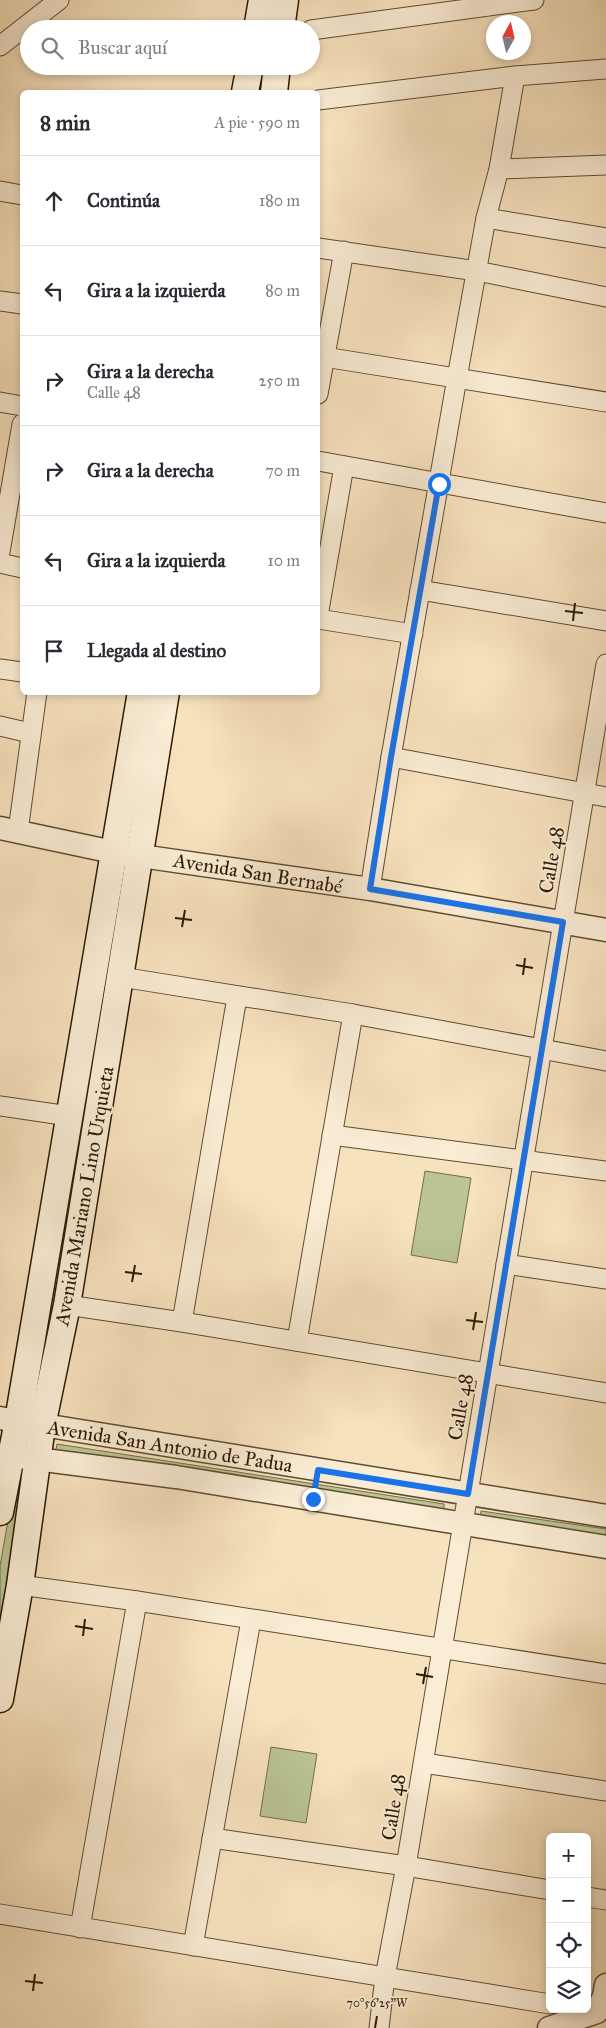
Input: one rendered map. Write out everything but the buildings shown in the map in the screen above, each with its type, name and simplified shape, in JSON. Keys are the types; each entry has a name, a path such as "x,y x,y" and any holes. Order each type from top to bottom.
{"main road":[{"path":"259,20 262,0"},
{"path":"282,20 285,0"},
{"path":"245,90 248,75"},
{"path":"274,90 276,75"},
{"name":"Avenida Mariano Lino Urquieta","path":"0,1512 5,1455 67,1305 121,977 126,853 141,695"},
{"name":"Avenida Mariano Lino Urquieta","path":"0,1699 20,1585 38,1460 20,1422 69,1116 126,853 165,695"}],"street":[{"path":"33,20 59,0"},
{"path":"320,29 534,0"},
{"path":"0,46 20,30"},
{"path":"320,100 515,76 606,69"},
{"path":"370,889 457,378 486,218 499,169 515,76"},
{"path":"499,169 606,165"},
{"path":"0,191 20,195"},
{"path":"486,218 606,238"},
{"path":"320,248 477,272 606,297"},
{"path":"344,251 320,357 606,402"},
{"path":"0,301 20,304"},
{"path":"0,402 20,406"},
{"path":"0,552 19,467 20,453"},
{"path":"320,461 606,513"},
{"path":"320,594 326,522 344,466"},
{"path":"0,563 20,568"},
{"path":"420,590 606,621"},
{"path":"320,618 413,634"},
{"path":"0,669 20,672"},
{"name":"Calle 48","path":"379,2028 385,1977 424,1763 605,672"},
{"path":"9,830 36,695"},
{"path":"0,726 30,733"},
{"path":"391,757 606,797"},
{"name":"Avenida San Bernabé","path":"9,830 126,853 370,889 606,930"},
{"path":"121,977 353,1014 606,1062"},
{"path":"182,1322 237,997"},
{"path":"297,1341 353,1014"},
{"path":"0,1106 69,1116"},
{"path":"332,1135 606,1171"},
{"path":"506,1264 606,1279"},
{"path":"67,1305 182,1322 606,1393"},
{"name":"Avenida San Antonio de Padua","path":"20,1422 606,1516"},
{"path":"176,1477 181,1448"},
{"name":"Avenida San Antonio de Padua","path":"5,1455 176,1477 606,1547"},
{"path":"313,1499 318,1470"},
{"path":"20,1585 137,1601 442,1650 606,1674"},
{"path":"80,1928 137,1601"},
{"path":"193,1946 251,1620"},
{"path":"424,1763 606,1791"},
{"path":"212,1838 406,1866 546,1889"},
{"path":"591,1898 606,1900"},
{"path":"0,1914 546,2003"},
{"path":"549,2028 595,2016 604,1996 606,1985"}],"green space":[{"path":"425,1171 471,1178 457,1263 411,1255"},
{"path":"57,1444 444,1504 444,1512 55,1454"},
{"path":"16,1475 28,1477 0,1637 0,1566"},
{"path":"481,1511 606,1529 606,1539 480,1519"},
{"path":"271,1747 317,1754 306,1823 260,1816"}],"route":[{"path":"313,1499 318,1470 468,1494 563,922 370,889 439,484"}]}
